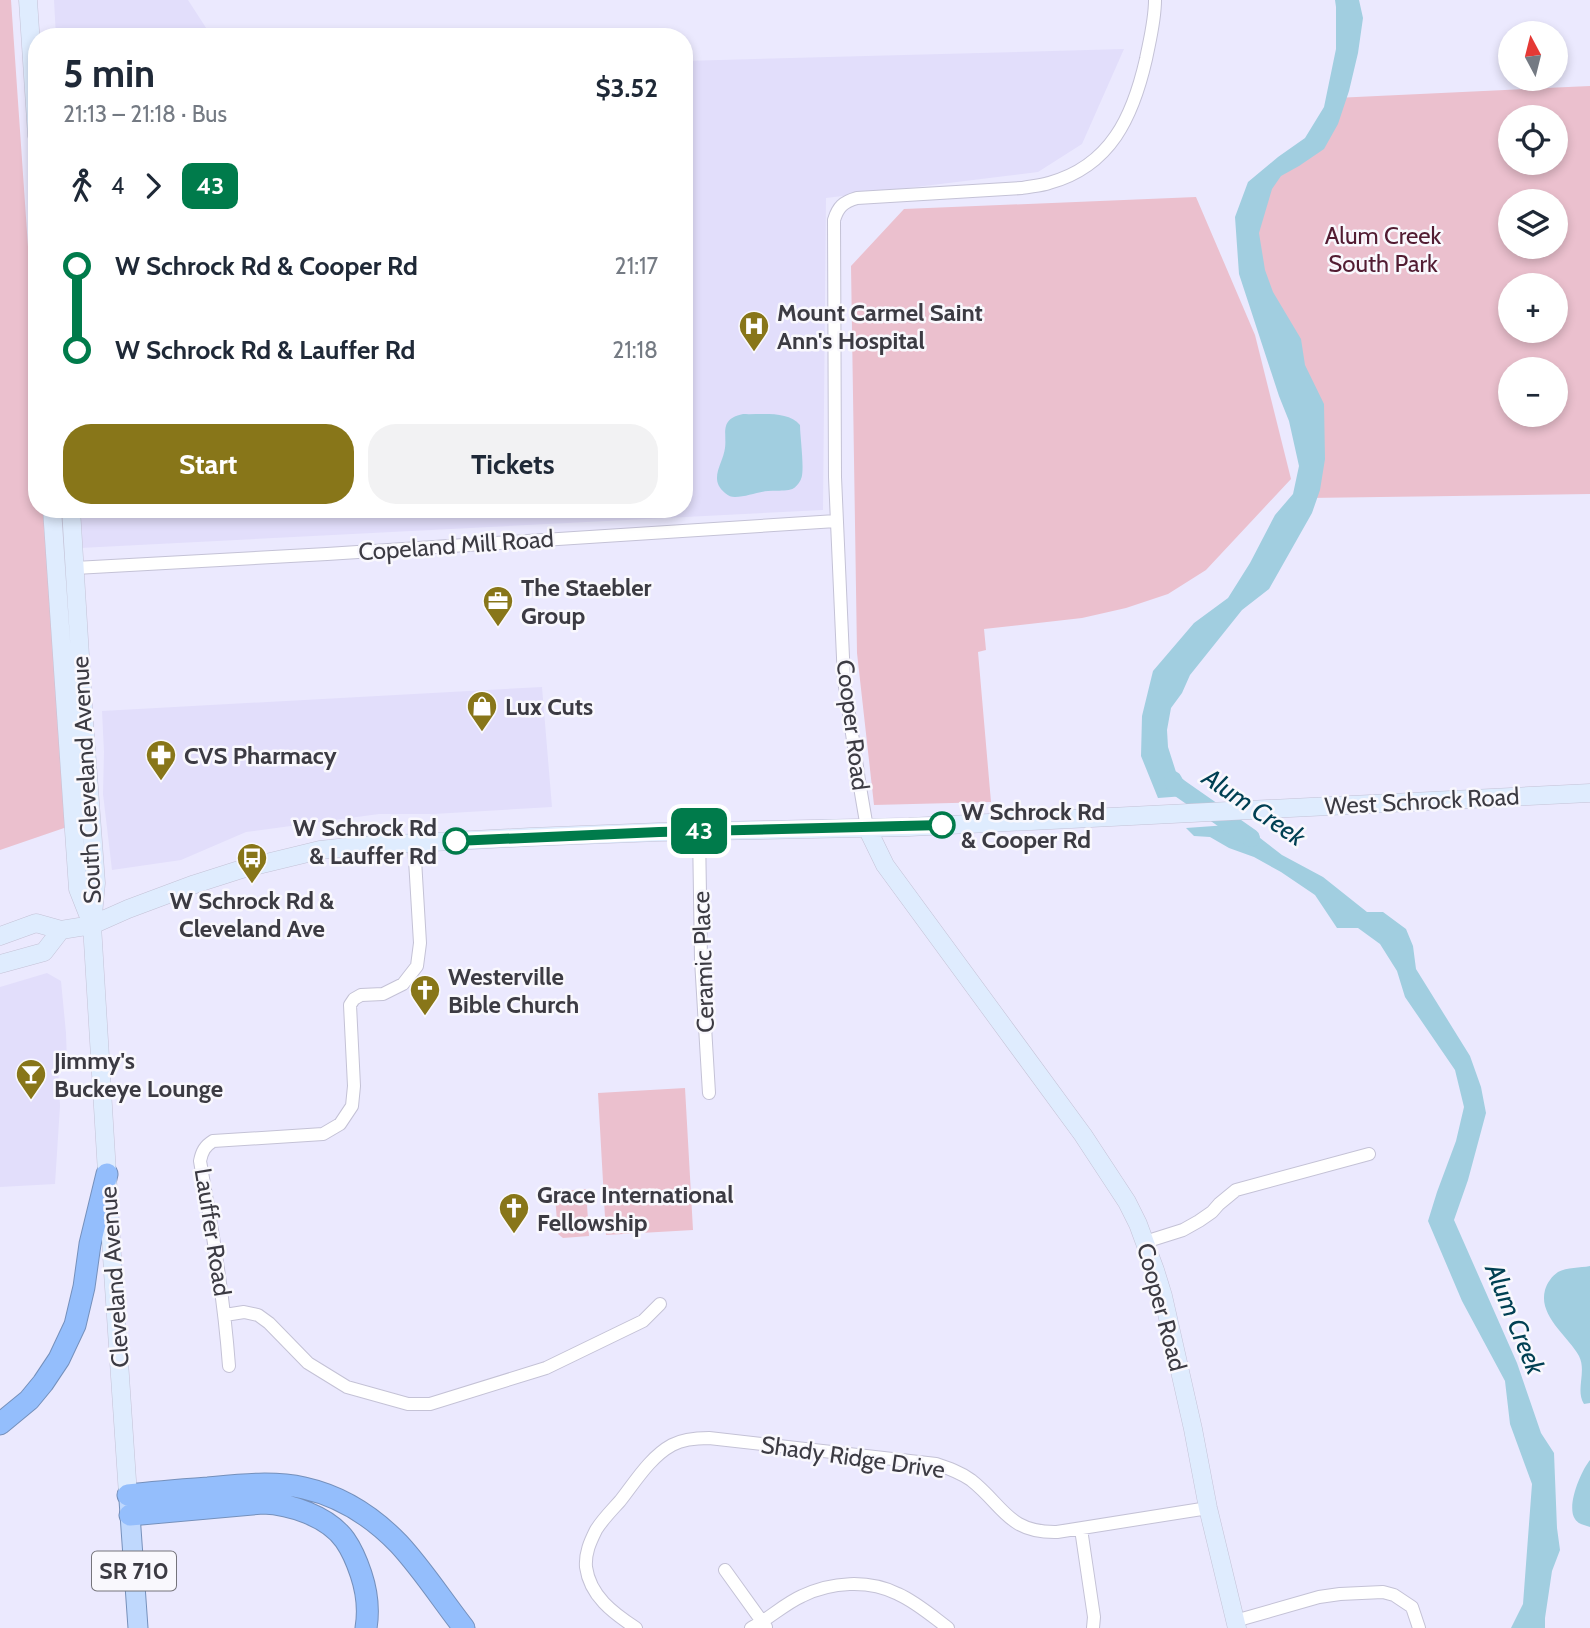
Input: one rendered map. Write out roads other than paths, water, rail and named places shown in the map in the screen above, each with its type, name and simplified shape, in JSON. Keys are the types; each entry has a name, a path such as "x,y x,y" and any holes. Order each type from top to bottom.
{"highway":[{"path":"0,1424 29,1400 43,1383 59,1359 75,1325 90,1244 107,1174"},
{"path":"129,1505 246,1484 304,1488 329,1496 359,1511 381,1527 399,1545 464,1628"},
{"path":"129,1505 263,1503 300,1509 326,1523 344,1538 357,1561 369,1612 366,1628"}],"main road":[{"path":"28,0 30,28"},
{"name":"South Cleveland Avenue","path":"53,518 78,889 92,925"},
{"name":"South Cleveland Avenue","path":"72,518 96,883 92,925"},
{"name":"West Schrock Road","path":"0,936 36,923 61,930 92,925 195,884 320,850 530,837 867,828 1590,793"},
{"name":"Cooper Road","path":"867,828 885,865 1100,1160 1127,1202 1145,1242 1163,1297 1236,1624"},
{"name":"Cleveland Avenue","path":"92,925 138,1628"},
{"path":"0,964 44,951 61,930"}],"street":[{"name":"Cooper Road","path":"867,828 844,680 836,521 834,220 837,209 846,201 857,198 1022,188 1049,183 1074,173 1098,157 1115,138 1129,114 1139,89 1152,31 1155,0"},
{"name":"Copeland Mill Road","path":"75,568 836,521"},
{"name":"Ceramic Place","path":"699,831 701,960 709,1093"},
{"name":"Lauffer Road","path":"229,1366 219,1267 200,1161 201,1153 206,1145 214,1141 323,1134 341,1124 352,1106 354,1086 350,1006 354,999 361,995 383,994 403,984 417,966 420,943 414,843"},
{"path":"1145,1242 1199,1222 1237,1190 1369,1154"},
{"path":"225,1315 244,1312 258,1315 308,1363 347,1387 408,1404 430,1404 546,1368 643,1321 660,1304"},
{"name":"Shady Ridge Drive","path":"636,1628 603,1603 592,1587 586,1556 598,1528 650,1464 663,1451 679,1441 709,1438 936,1464 970,1479 1011,1519 1033,1531 1057,1532 1208,1508"},
{"path":"1081,1528 1094,1617 1093,1628"},
{"path":"725,1570 760,1626 800,1597 816,1590 848,1584 882,1588 898,1594 948,1628"},
{"path":"1236,1624 1319,1597 1383,1592 1394,1595 1412,1607 1419,1628"}],"water":[{"path":"1335,0 1359,0 1363,18 1349,91 1338,124 1324,149 1281,176 1272,189 1259,233 1265,270 1273,292 1301,339 1305,365 1324,404 1325,459 1320,490 1312,513 1269,589 1242,610 1190,675 1171,708 1167,730 1168,747 1176,772 1198,795 1158,798 1141,756 1142,716 1153,671 1194,623 1228,598 1275,515 1293,494 1299,466 1289,421 1239,274 1235,217 1248,182 1305,138 1324,107 1336,49"},
{"path":"781,415 800,425 802,475 795,487 735,497 720,488 717,477 724,454 727,423 735,416"},
{"path":"1242,824 1282,855 1323,877 1367,912 1383,912 1406,929 1413,946 1416,969 1470,1056 1481,1087 1486,1113 1454,1220 1517,1363 1541,1433 1554,1453 1560,1550 1552,1571 1545,1628 1511,1628 1523,1604 1532,1484 1510,1424 1505,1381 1462,1301 1428,1221 1456,1141 1464,1107 1455,1070 1405,997 1397,971 1380,944 1358,928 1337,928 1315,895 1281,872 1210,837 1194,836 1186,828"},
{"path":"1590,1266 1590,1403 1584,1404 1579,1356 1550,1317 1544,1299 1547,1285 1558,1272"},
{"path":"1590,1460 1590,1527 1576,1521 1572,1506 1579,1480"}],"waterway":[{"name":"Alum Creek","path":"1173,780 1175,785 1251,838"}],"place":[{"name":"Mount Carmel Saint Ann's Hospital","path":"754,353"},
{"name":"The Staebler Group","path":"498,628"},
{"name":"Lux Cuts","path":"482,733"},
{"name":"CVS Pharmacy","path":"161,782"},
{"name":"W Schrock Rd & Cooper Rd","path":"942,825"},
{"name":"W Schrock Rd & Lauffer Rd","path":"456,841"},
{"name":"W Schrock Rd & Cleveland Ave","path":"252,885"},
{"name":"Westerville Bible Church","path":"425,1017"},
{"name":"Jimmy's Buckeye Lounge","path":"31,1101"},
{"name":"Grace International Fellowship","path":"514,1235"}],"park label":[{"name":"Alum Creek South Park","path":"1383,249"}]}
